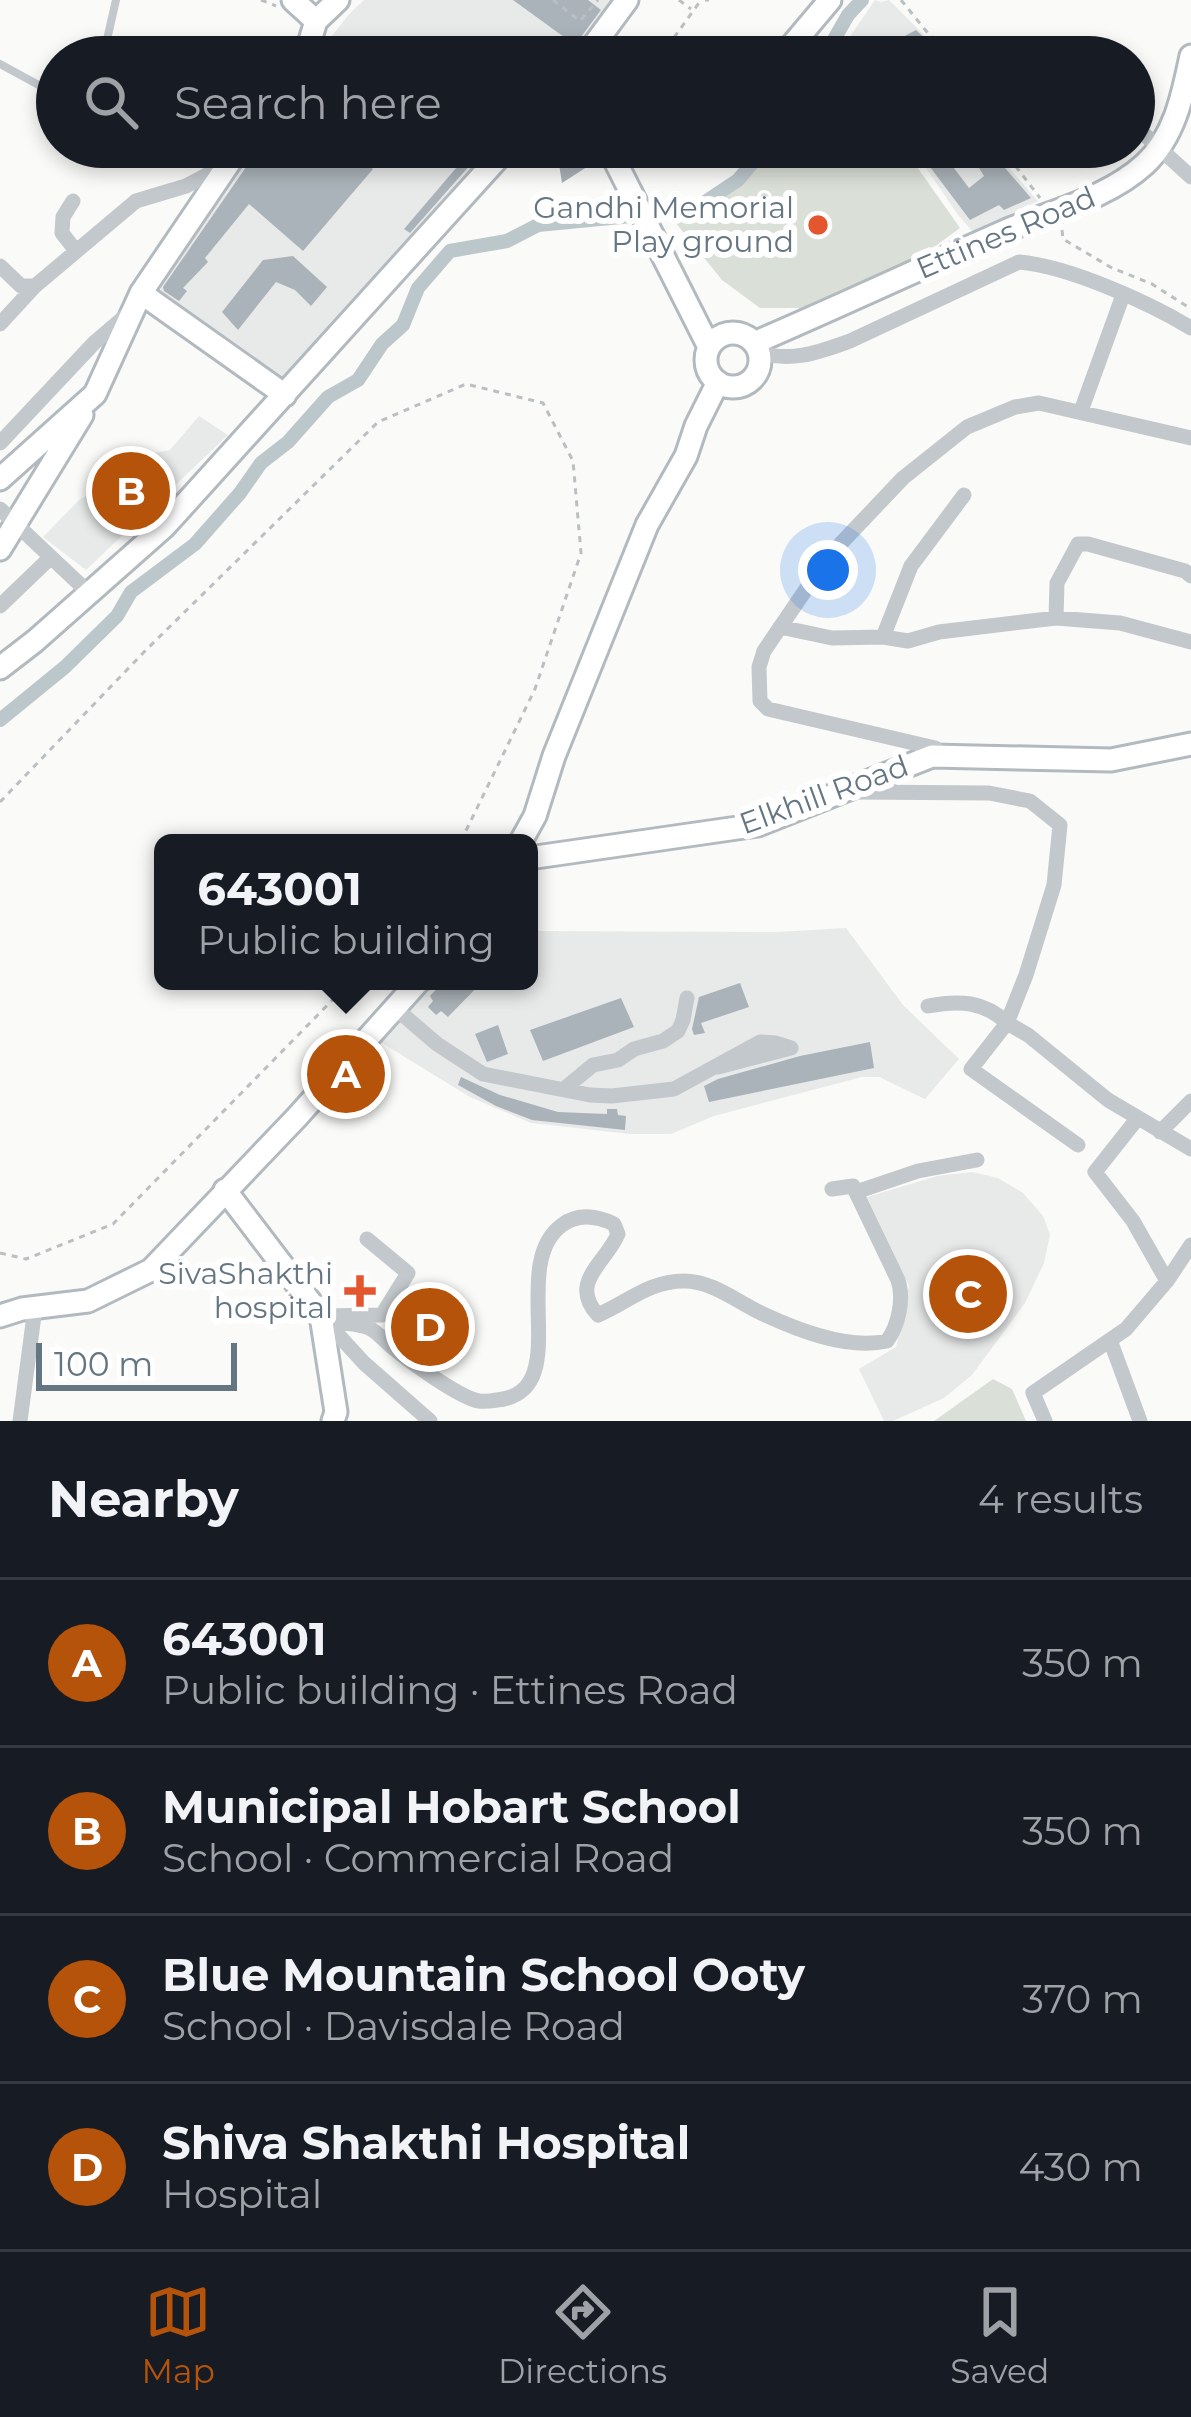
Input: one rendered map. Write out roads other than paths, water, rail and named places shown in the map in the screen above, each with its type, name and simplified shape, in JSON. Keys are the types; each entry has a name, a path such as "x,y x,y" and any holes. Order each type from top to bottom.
{"main road":[{"path":"293,0 316,21"},
{"path":"311,36 316,21 338,0"},
{"path":"601,36 628,0"},
{"path":"800,36 830,0"},
{"name":"Ettines Road","path":"1155,152 1181,100 1191,56"},
{"path":"0,549 8,516 94,394 137,302 226,168"},
{"path":"0,668 164,527 489,168"},
{"path":"619,168 710,347"},
{"name":"Ettines Road","path":"756,348 1046,214 1110,190 1139,168"},
{"path":"137,302 285,395"},
{"path":"722,335 748,338 756,348 759,368 749,381 734,387 718,382 706,362 710,347 722,335"},
{"path":"525,834 647,525 686,456 718,382"},
{"path":"0,479 94,394"},
{"name":"Elkhill Road","path":"538,857 758,825 932,755 1111,760 1191,744"},
{"path":"0,1316 88,1301 151,1270 411,990"},
{"path":"225,1190 323,1318 336,1412 333,1421"}],"street":[{"path":"1155,146 1191,177"},
{"path":"0,324 35,286 136,201 186,186 214,168"},
{"path":"73,201 63,217 62,232 76,251"},
{"path":"756,348 770,356 797,358 824,350 1019,262 1042,264 1124,295 1191,328"},
{"path":"0,266 21,286 35,286"},
{"path":"1081,411 1124,295"},
{"path":"0,443 137,302"},
{"path":"942,756 935,748 767,709 760,701 759,668 764,651 828,557 903,478 967,427 1016,406 1039,403 1191,438"},
{"path":"883,637 911,566 964,495"},
{"path":"8,516 89,593"},
{"path":"1056,618 1057,583 1078,544 1191,576"},
{"path":"0,606 52,557"},
{"path":"780,627 832,638 908,641 939,632 1056,618 1120,623 1191,642"},
{"path":"842,792 989,794 1030,801 1060,825 1054,885 1026,975 1007,1023 971,1069 1078,1145"},
{"path":"564,1089 593,1065 618,1060 678,1031 686,998"},
{"path":"928,1006 954,1001 993,1010 1137,1119 1191,1149"},
{"path":"395,1008 437,1045 483,1074 590,1095 674,1088 718,1067"},
{"path":"1160,1132 1191,1101"},
{"path":"1137,1119 1095,1172 1133,1221 1167,1281"},
{"path":"856,1192 918,1171 977,1160"},
{"path":"323,1318 370,1329 476,1401 504,1400 536,1372 537,1276 553,1233 566,1221 599,1217 614,1225 618,1234 595,1267 585,1294 598,1315 643,1288 689,1280 809,1332 872,1344 887,1341 902,1291 853,1186 832,1189"},
{"path":"323,1318 382,1315 407,1273 367,1239"},
{"path":"1045,1421 1033,1393 1126,1329 1191,1245"},
{"path":"20,1421 35,1307"},
{"path":"323,1318 364,1363 430,1421"},
{"path":"1110,1340 1140,1421"}],"lane":[{"path":"108,36 116,0"},
{"path":"0,64 36,84"}],"waterway":[{"path":"836,36 862,0"},
{"path":"0,720 65,667 117,616 131,592 195,544 261,463 288,442 328,397 358,380 382,344 403,325 418,288 450,251 507,241 538,225 693,210 748,168"}],"place":[{"name":"Gandhi Memorial Play ground","path":"818,225"},
{"name":"Municipal Hobart School","path":"131,491"},
{"name":"643001","path":"346,1074"},
{"name":"SivaShakthi hospital","path":"360,1291"},
{"name":"Blue Mountain School Ooty","path":"968,1294"},
{"name":"Shiva Shakthi Hospital","path":"430,1327"}]}
